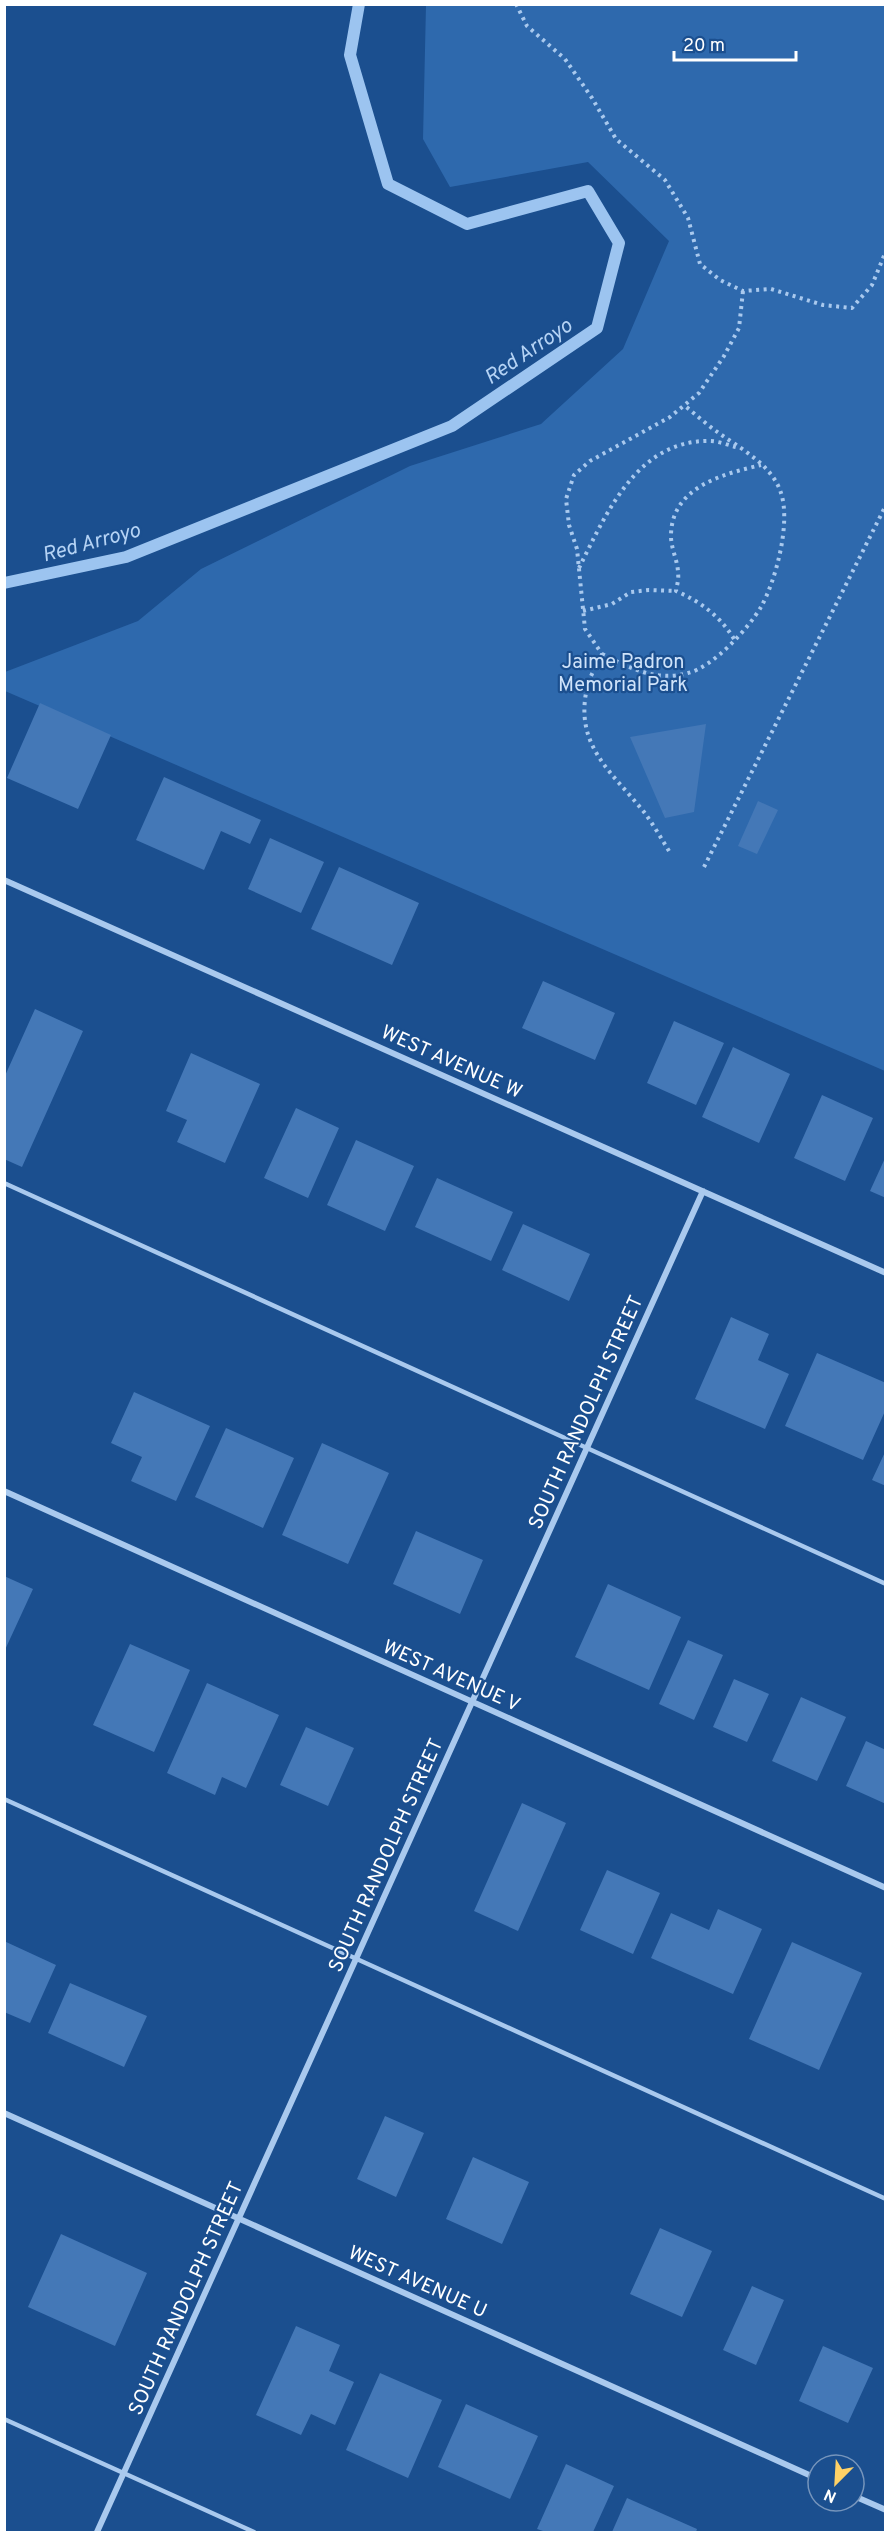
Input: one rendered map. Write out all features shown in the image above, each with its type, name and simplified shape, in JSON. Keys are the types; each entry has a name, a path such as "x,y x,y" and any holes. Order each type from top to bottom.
{"street":[{"name":"WEST AVENUE W","path":"4,880 885,1273"},
{"name":"SOUTH RANDOLPH STREET","path":"97,2532 703,1191"},
{"name":"WEST AVENUE V","path":"4,1491 885,1888"},
{"name":"WEST AVENUE U","path":"4,2113 806,2474"},
{"path":"866,2501 885,2510"}],"lane":[{"path":"4,1183 885,1584"},
{"path":"4,1799 885,2199"},
{"path":"4,2419 254,2532"}],"path":[{"path":"516,4 526,26 565,59 616,138 665,180 688,218 700,264 720,280 743,291 771,289 823,305 852,308 872,285 885,251"},
{"path":"684,405 762,465 781,492 784,523 777,566 761,608 716,659 689,673 663,676 640,673 602,654 585,629 577,549 569,525 566,499 574,475 590,461 670,417 684,405 699,393 724,356 739,328 743,291"},
{"path":"578,570 600,524 620,491 650,461 658,455 683,446 709,441 740,447"},
{"path":"676,591 678,573 671,537 680,505 694,489 724,474 762,465"},
{"path":"704,867 885,506"},
{"path":"583,611 612,604 631,592 676,591 709,610 727,628 734,639"},
{"path":"602,654 587,687 583,715 590,745 615,780 644,812 669,851"}],"green space":[{"name":"Jaime Padron Memorial Park","path":"426,5 885,5 885,1071 5,691 5,672 138,621 201,569 410,466 541,424 623,349 669,241 588,162 450,187 423,139"}],"building":[{"path":"40,703 111,735 78,809 7,778"},
{"path":"706,724 694,812 665,818 630,737"},
{"path":"164,777 261,820 250,844 221,831 204,870 136,840"},
{"path":"758,801 778,810 757,854 738,846"},
{"path":"270,838 324,862 301,913 248,889"},
{"path":"339,867 419,903 392,965 311,929"},
{"path":"543,981 615,1013 595,1060 522,1028"},
{"path":"35,1009 83,1031 22,1167 4,1159 4,1078"},
{"path":"674,1021 724,1043 696,1105 647,1083"},
{"path":"733,1047 790,1074 759,1143 702,1117"},
{"path":"191,1053 260,1084 225,1163 177,1142 187,1120 166,1111"},
{"path":"822,1095 873,1118 845,1181 794,1158"},
{"path":"296,1108 339,1128 308,1198 264,1178"},
{"path":"356,1140 414,1166 385,1231 327,1205"},
{"path":"886,1156 886,1198 870,1191"},
{"path":"437,1178 513,1212 491,1261 415,1227"},
{"path":"523,1224 590,1254 569,1301 502,1270"},
{"path":"731,1317 769,1334 758,1360 789,1374 765,1429 695,1399"},
{"path":"817,1353 886,1383 886,1409 863,1460 785,1426"},
{"path":"134,1392 210,1426 176,1501 131,1481 142,1457 111,1443"},
{"path":"226,1428 294,1458 263,1528 195,1497"},
{"path":"322,1443 389,1473 348,1564 282,1535"},
{"path":"886,1450 886,1486 872,1480"},
{"path":"416,1531 483,1560 460,1614 393,1584"},
{"path":"4,1576 33,1589 4,1652"},
{"path":"608,1584 681,1617 649,1690 575,1657"},
{"path":"688,1640 723,1655 694,1720 659,1704"},
{"path":"130,1644 190,1670 154,1752 93,1725"},
{"path":"734,1679 769,1694 747,1742 713,1727"},
{"path":"207,1683 279,1715 246,1788 222,1777 215,1795 167,1773"},
{"path":"801,1697 846,1717 817,1781 772,1761"},
{"path":"306,1727 354,1748 328,1806 280,1785"},
{"path":"866,1741 886,1750 886,1804 846,1786"},
{"path":"522,1803 566,1823 518,1931 474,1911"},
{"path":"607,1870 660,1893 633,1954 580,1930"},
{"path":"718,1909 762,1929 733,1994 651,1958 671,1913 709,1930"},
{"path":"4,1941 56,1965 30,2023 4,2012"},
{"path":"792,1942 862,1973 819,2070 749,2039"},
{"path":"70,1983 147,2016 124,2067 48,2033"},
{"path":"385,2116 424,2133 396,2197 357,2179"},
{"path":"473,2157 529,2182 502,2244 446,2219"},
{"path":"660,2228 712,2251 682,2317 630,2294"},
{"path":"61,2234 147,2273 115,2346 28,2307"},
{"path":"752,2286 784,2300 756,2365 723,2350"},
{"path":"296,2326 340,2345 329,2371 354,2382 335,2425 311,2414 301,2435 256,2415"},
{"path":"823,2346 873,2368 848,2423 799,2401"},
{"path":"380,2373 442,2400 408,2478 346,2450"},
{"path":"466,2404 538,2436 510,2499 438,2467"},
{"path":"566,2464 614,2486 593,2532 546,2532 537,2529"},
{"path":"627,2498 697,2529 696,2532 612,2532"}],"waterway":[{"name":"Red Arroyo","path":"4,583 126,557 452,426 597,328 619,243 588,191 467,224 388,184 350,55 359,4"}]}
